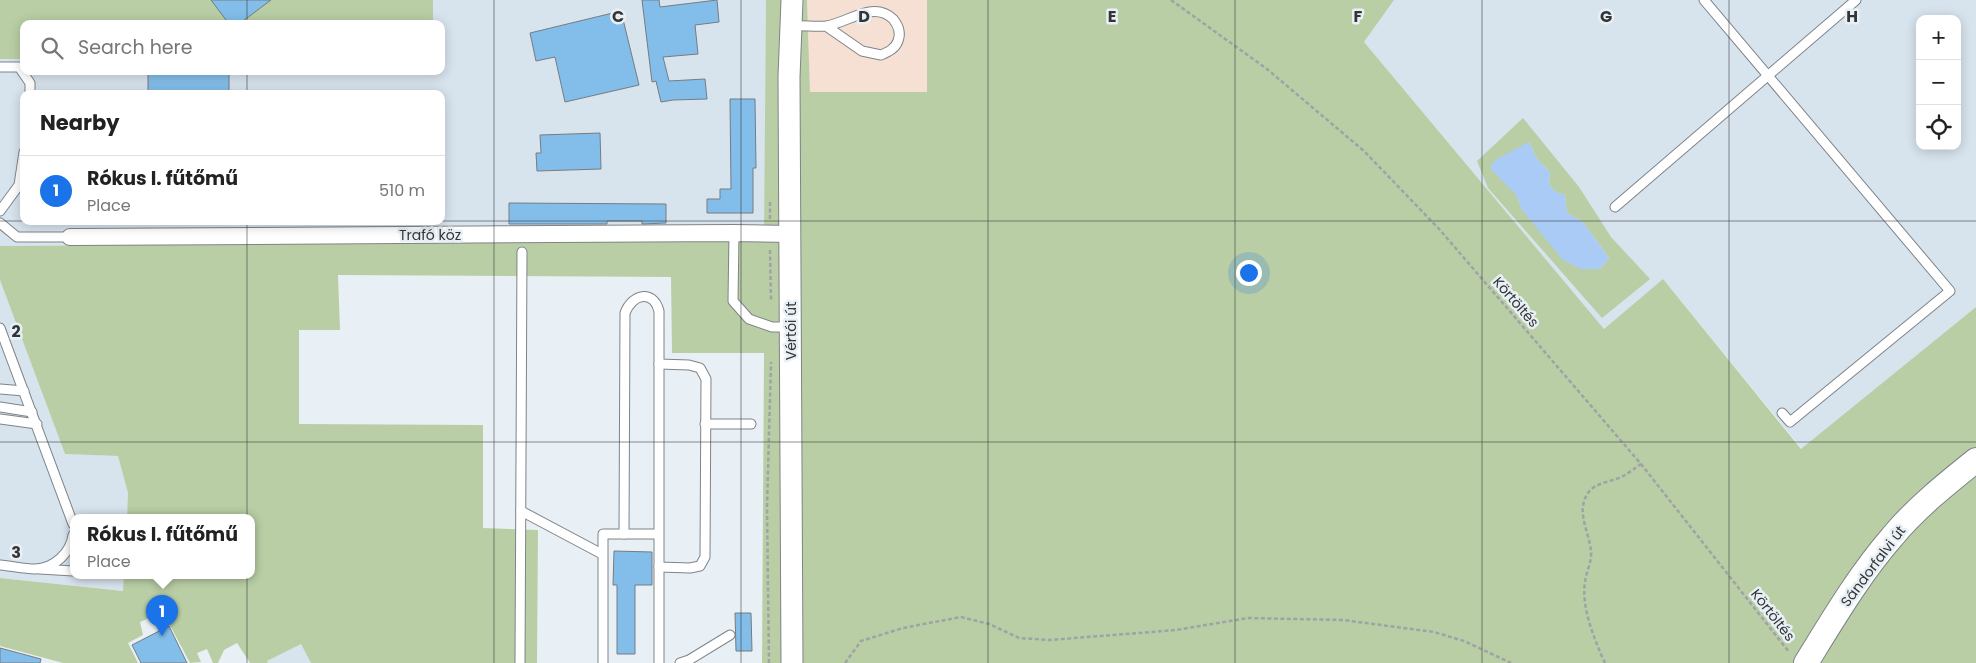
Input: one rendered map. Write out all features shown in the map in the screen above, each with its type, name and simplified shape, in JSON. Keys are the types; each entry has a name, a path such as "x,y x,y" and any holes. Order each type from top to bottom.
{"main road":[{"name":"Sándorfalvi út","path":"1799,659 1891,537 1932,497 1976,460"}],"street":[{"name":"Vértói út","path":"792,0 780,234 781,327 792,663"},
{"name":"Trafó köz","path":"70,237 780,234"}],"lane":[{"path":"1704,0 1950,291 1790,422 1782,413"},
{"path":"1615,207 1856,0"},
{"path":"791,26 826,26 869,10 877,9 889,15 896,22 899,35 894,48 881,55 862,51 826,26"},
{"path":"0,66 20,68"},
{"path":"24,75 30,83 30,90"},
{"path":"0,211 19,184 20,178"},
{"path":"0,223 17,237 70,237"},
{"path":"734,233 733,301 749,319 781,327"},
{"path":"520,663 522,252"},
{"path":"624,534 625,313 628,305 636,297 644,297 652,300 657,305 659,312 659,663"},
{"path":"0,328 70,516"},
{"path":"659,364 689,365 700,368 706,379 704,562 700,566 690,568 660,568"},
{"path":"0,389 24,391"},
{"path":"0,407 32,412"},
{"path":"0,419 37,424"},
{"path":"705,424 751,424"},
{"path":"521,511 602,554"},
{"path":"603,663 602,534 658,534"},
{"path":"38,569 58,561 70,547"},
{"path":"0,565 70,571"},
{"path":"680,663 689,660 730,634"}],"path":[{"name":"Körtöltés","path":"1171,0 1267,69 1364,151 1440,230 1641,464 1799,659"},
{"path":"780,234 781,327"},
{"path":"769,663 767,508 771,355"},
{"path":"1605,663 1593,637 1586,600 1584,584 1591,556 1591,545 1585,528 1583,504 1587,494 1593,487 1624,476 1641,464"},
{"path":"845,663 861,641 903,628 961,617 989,624 1019,638 1050,640 1176,630 1248,618 1343,620 1434,632 1464,642 1511,663"}],"shaded area":[{"path":"433,0 766,0 765,240 0,246 0,59 20,59 20,75 445,75 445,20 433,20"},
{"path":"807,0 927,0 928,92 810,92"},
{"path":"1394,0 1976,0 1976,307 1802,449 1663,279 1604,329 1364,42"},
{"path":"0,280 65,454 118,456 128,493 127,514 70,514 70,579 124,579 124,591 0,578"},
{"path":"301,644 311,663 268,663 267,661"}],"green space":[{"path":"0,0 433,0 433,20 20,20 20,59 0,59"},
{"path":"766,0 807,0 810,92 927,92 927,0 1394,0 1364,42 1604,329 1663,279 1801,449 1976,307 1976,663 762,663 764,353 672,353 671,277 338,275 340,330 299,330 299,424 483,425 483,528 538,530 537,663 311,663 301,644 267,661 268,663 250,663 237,643 224,650 218,663 213,663 207,649 197,653 201,662 190,663 163,612 140,622 143,635 128,643 138,663 63,663 0,646 0,578 123,591 124,579 255,579 255,514 127,514 128,493 118,456 65,454 0,280 0,246 764,240"},
{"path":"1523,118 1579,187 1611,237 1650,279 1602,318 1488,188 1477,161","holes":["1529,142 1537,159 1550,172 1549,185 1556,192 1565,195 1567,213 1583,222 1609,258 1600,269 1581,269 1522,210 1517,196"]}],"water":[{"path":"1529,142 1537,159 1550,172 1549,185 1556,192 1565,195 1567,213 1583,222 1609,258 1600,269 1581,269 1563,260 1522,210 1517,196 1490,168 1495,160"}],"building":[{"path":"211,0 271,0 244,20 226,20"},
{"path":"642,0 659,0 660,7 717,0 719,22 695,25 698,54 663,57 669,81 705,79 707,99 661,102 656,81 652,82"},
{"path":"621,11 639,85 565,102 555,57 536,61 530,33"},
{"path":"148,75 229,75 229,90 148,90"},
{"path":"730,99 755,99 756,168 753,168 753,213 707,213 707,199 720,199 720,189 731,189"},
{"path":"600,133 601,169 537,171 536,153 541,153 540,135"},
{"path":"509,203 666,204 666,223 642,224 642,221 607,221 607,224 509,224"},
{"path":"614,551 652,552 652,585 635,585 635,654 617,654 617,585 613,585"},
{"path":"735,613 751,613 752,651 736,651"},
{"path":"169,626 187,663 141,663 132,645"},
{"path":"0,648 41,659 40,663 0,663"}],"place":[{"name":"Rókus I. fűtőmű","path":"162,636"}]}
